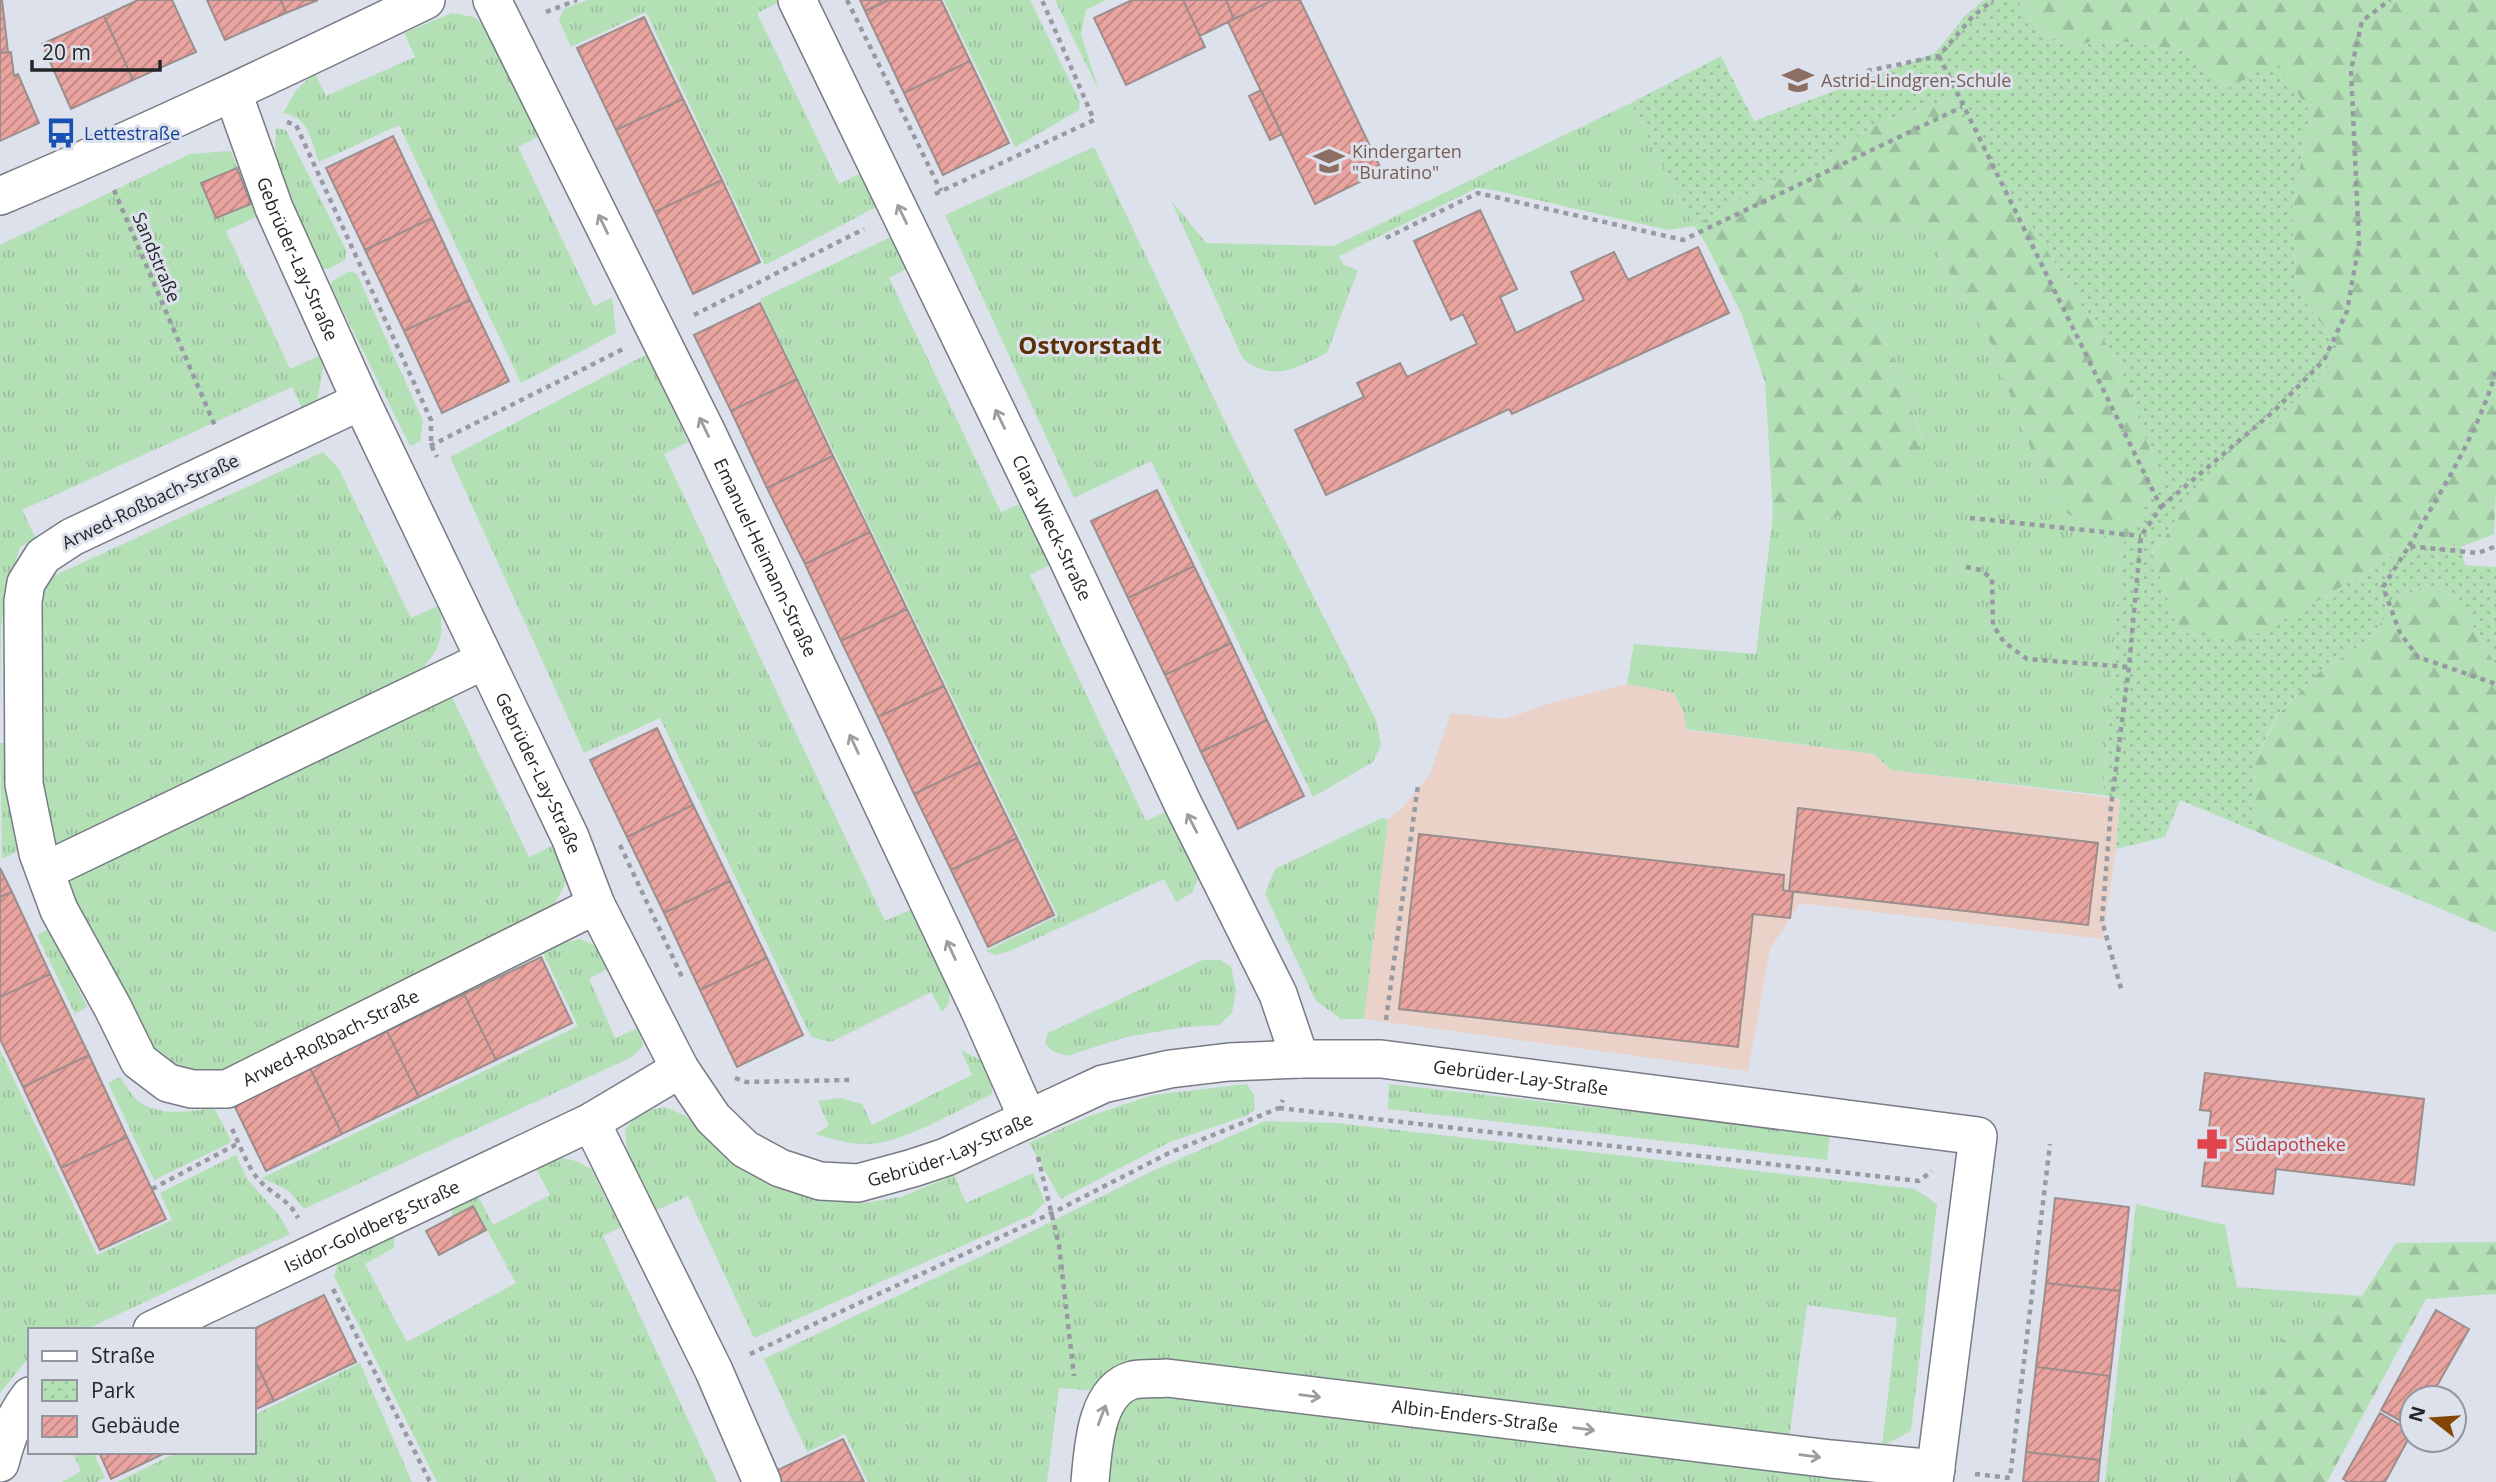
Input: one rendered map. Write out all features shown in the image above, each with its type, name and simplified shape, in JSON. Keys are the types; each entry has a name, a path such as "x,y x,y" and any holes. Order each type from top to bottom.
{"street":[{"path":"0,196 233,93 426,0"},
{"name":"Emanuel-Heimann-Straße","path":"492,0 657,332 980,1011 1028,1119"},
{"name":"Clara-Wieck-Straße","path":"797,0 1278,994 1300,1059"},
{"name":"Gebrüder-Lay-Straße","path":"233,93 274,208 362,401 570,838 596,905 688,1081 713,1118 745,1149 780,1168 820,1181 858,1183 946,1157 1103,1084 1157,1072 1229,1062 1300,1059 1381,1059 1759,1110 1978,1136"},
{"name":"Arwed-Roßbach-Straße","path":"362,401 72,537 43,556 35,567 26,583 21,624 24,784 38,853 60,910 139,1061 168,1083 192,1089 211,1089 227,1088 596,905"},
{"path":"45,871 485,660"},
{"name":"Isidor-Goldberg-Straße","path":"156,1328 470,1180 527,1150 688,1081"},
{"path":"591,1122 714,1371 762,1482"},
{"path":"1935,1475 1978,1136"},
{"name":"Albin-Enders-Straße","path":"1090,1482 1095,1434 1111,1393 1132,1381 1167,1378 1831,1459 1935,1475"},
{"path":"0,1463 7,1435 28,1399"}],"path":[{"path":"546,12 577,0"},
{"path":"848,0 941,191"},
{"path":"422,448 900,210 1094,120 1042,0"},
{"path":"1867,71 1939,56 1973,16 1993,0"},
{"path":"2122,992 2102,921 2111,807 2129,667 2141,536 2161,507 2274,411 2323,360 2347,311 2359,244 2351,70 2362,21 2390,0"},
{"path":"1939,56 2161,507"},
{"path":"1386,238 1478,193 1683,240 1962,107"},
{"path":"247,130 275,119 296,125 431,420 431,445 437,458"},
{"name":"Sandstraße","path":"99,154 212,419"},
{"path":"2496,372 2486,403 2462,453 2383,587 2400,633 2418,657 2496,684"},
{"path":"1970,518 2141,536"},
{"path":"2409,546 2478,553 2494,547"},
{"path":"1966,566 1981,570 1992,579 1993,625 2004,642 2027,659 2129,667"},
{"path":"1381,1059 1418,785"},
{"path":"615,835 687,986"},
{"path":"1279,1108 1300,1059"},
{"path":"688,1081 728,1074 746,1082 850,1080"},
{"path":"211,1089 255,1176 270,1191 291,1204 430,1482"},
{"path":"714,1371 1052,1213 1169,1153 1279,1108 1919,1181 1978,1136"},
{"path":"1028,1119 1059,1245 1076,1396 1095,1434"},
{"path":"152,1189 239,1143"},
{"path":"1935,1475 2010,1478 2050,1144"}],"shaded area":[{"path":"1627,684 1674,693 1684,713 1686,730 1874,754 1891,770 2120,799 2103,939 1800,903 1770,949 1748,1071 1364,1019 1388,820 1404,806 1430,774 1451,713 1505,719 1554,702"}],"green space":[{"path":"588,0 784,0 757,13 839,184 868,170 884,203 765,265 646,12 571,47 559,20 564,9"},
{"path":"944,0 1030,0 1080,102 1079,110 1015,147"},
{"path":"1055,0 1106,0 1086,10 1081,34 1099,91"},
{"path":"1984,0 2017,0 2041,34 2076,47 2095,40 2183,51 2228,88 2277,62 2310,112 2292,209 2296,289 2342,352 2283,413 2202,484 2152,554 2179,632 2244,641 2318,601 2414,543 2461,547 2465,565 2496,567 2496,665 2456,597 2429,585 2399,597 2368,640 2318,673 2277,715 2255,761 2257,832 2180,800 2165,837 2116,849 2120,799 2103,795 2122,546 2161,479 2119,364 1952,100 1874,125 1824,162 1765,184 1694,226 1631,103 1721,56 1754,121 1935,53 1966,15"},
{"path":"2017,0 2496,0 2494,534 2461,547 2414,543 2244,642 2179,632 2152,555 2202,484 2283,413 2342,352 2296,289 2292,209 2310,112 2228,88 2182,51 2095,40 2076,47 2041,34"},
{"path":"452,13 474,17 490,32 539,136 518,147 594,306 612,298 616,333 521,383 399,125 319,162 304,125 283,113 296,90 315,73 326,96 415,57 404,33"},
{"path":"1952,100 2119,364 2161,479 2122,546 2065,512 2032,452 1990,342 1924,230 1833,225 1856,282 1890,351 1923,441 1901,480 1872,504 1824,521 1794,522 1773,514 1765,382 1742,315 1694,226 1765,184 1824,162 1874,125"},
{"path":"1631,103 1694,226 1668,230 1477,188 1339,256 1344,265 1358,270 1327,353 1285,371 1265,370 1243,359 1171,200 1206,243 1334,246"},
{"path":"276,128 286,130 346,250 345,260 329,269 323,268 277,174"},
{"path":"1094,147 1228,428 1376,720 1381,745 1373,762 1313,797 1151,461 1074,498 945,215"},
{"path":"231,151 256,217 226,231 290,369 321,355 323,368 317,402 303,410 292,387 22,510 36,539 20,547 6,593 1,629 0,714 0,245 190,154"},
{"path":"1832,225 1924,230 1990,342 2032,452 2065,512 2122,546 2103,795 1891,770 1874,754 1686,729 1684,713 1674,693 1627,684 1634,644 1756,654 1773,514 1794,522 1923,440 1890,351"},
{"path":"897,234 912,266 889,278 1001,512 1027,501 1054,563 1030,575 1146,821 1169,810 1200,875 1192,893 1176,902 1164,879 1010,951 996,955 986,951 1058,916 760,299"},
{"path":"350,271 357,274 423,421 420,441 410,446 331,286 332,281"},
{"path":"647,354 688,442 664,454 885,921 912,909 949,991 949,1003 942,1012 931,992 831,1042 811,1037 660,718 584,753 450,457"},
{"path":"323,452 339,469 411,618 440,605 441,633 434,653 422,669 51,847 36,784 36,596 47,579"},
{"path":"2429,585 2456,597 2496,665 2496,932 2257,832 2255,761 2278,715 2318,673 2368,640 2399,597"},
{"path":"451,695 529,857 556,844 562,856 565,883 545,918 208,1078 145,1055 64,879"},
{"path":"0,743 4,743 20,850 2,859"},
{"path":"1382,818 1388,820 1364,1019 1341,1019 1316,1001 1265,894 1275,869"},
{"path":"50,928 87,1007 75,1014 37,935"},
{"path":"580,939 597,946 609,968 589,979 615,1038 640,1027 643,1046 632,1057 304,1209 289,1191 262,1178 578,1026 543,953 557,945"},
{"path":"1203,960 1221,960 1231,967 1236,990 1232,1013 1219,1025 1185,1027 1126,1037 1067,1056 1052,1051 1045,1043 1048,1033"},
{"path":"0,1050 97,1255 172,1220 160,1193 236,1155 248,1180 279,1215 290,1234 89,1328 28,1328 28,1358 0,1393"},
{"path":"961,1050 986,1065 991,1076 992,1094 915,1132 884,1142 856,1144 815,1134 829,1126 818,1101 840,1098 862,1104 872,1125 972,1075"},
{"path":"120,1077 133,1096 150,1108 171,1112 214,1108 231,1140 228,1144 154,1180 108,1083"},
{"path":"1247,1084 1254,1095 1255,1109 1248,1115 1170,1142 1061,1199 1029,1143 1087,1117 1153,1095"},
{"path":"1389,1084 1830,1134 1827,1160 1388,1109"},
{"path":"665,1107 686,1116 727,1159 773,1184 815,1198 863,1203 901,1197 954,1175 966,1203 1033,1173 1045,1202 1032,1215 754,1338 688,1196 655,1211 627,1152 625,1129 642,1111"},
{"path":"1265,1121 1336,1123 1915,1189 1937,1204 1911,1431 1882,1446 1897,1318 1807,1305 1789,1439 1059,1388 1047,1482 868,1482 845,1434 807,1452 764,1359 1007,1244 1146,1174"},
{"path":"557,1157 576,1161 591,1169 621,1227 603,1236 717,1482 437,1482 334,1276 344,1253 395,1229 394,1248 365,1264 407,1342 516,1283 474,1206 452,1217 452,1205 476,1192 493,1225 550,1195 534,1165"},
{"path":"2136,1204 2225,1225 2237,1287 2362,1296 2281,1341 2240,1443 2231,1482 2105,1482"},
{"path":"2496,1242 2496,1294 2426,1299 2327,1482 2231,1482 2240,1443 2281,1341 2362,1296 2396,1243"},
{"path":"360,1363 412,1482 117,1482 174,1454 256,1454 256,1414"},
{"path":"1172,1394 1880,1482 1100,1482 1117,1409 1141,1395"},
{"path":"73,1454 94,1454 105,1478 96,1482 62,1482 81,1471"}],"building":[{"path":"0,0 8,52 0,53"},
{"path":"138,0 172,0 196,52 133,80 104,16"},
{"path":"207,0 281,0 286,13 225,40"},
{"path":"281,0 318,0 286,13"},
{"path":"860,0 889,0 865,11"},
{"path":"889,0 941,0 970,61 904,93 865,11"},
{"path":"1132,0 1183,0 1205,47 1126,85 1094,18"},
{"path":"1183,0 1226,0 1234,19 1200,36"},
{"path":"1226,0 1273,0 1234,19"},
{"path":"1273,0 1300,0 1382,171 1315,204 1228,22"},
{"path":"104,16 133,80 71,109 42,44"},
{"path":"644,17 683,99 616,130 577,48"},
{"path":"11,52 14,76 18,74 39,123 0,141 0,53"},
{"path":"970,61 1009,143 943,175 904,93"},
{"path":"1261,90 1282,134 1270,140 1249,96"},
{"path":"683,99 722,180 655,212 616,130"},
{"path":"393,136 432,218 365,250 326,168"},
{"path":"237,168 251,204 216,218 201,183"},
{"path":"722,180 760,262 693,294 655,212"},
{"path":"1480,210 1517,289 1500,297 1516,333 1584,300 1571,272 1614,252 1628,280 1698,247 1729,313 1512,414 1509,409 1326,495 1295,430 1364,397 1357,383 1400,363 1407,377 1477,344 1463,314 1451,320 1414,241"},
{"path":"432,218 470,300 404,331 365,250"},
{"path":"470,300 509,381 442,413 404,331"},
{"path":"760,303 797,379 731,411 694,335"},
{"path":"797,379 833,456 767,488 731,411"},
{"path":"833,456 870,532 805,564 767,488"},
{"path":"1157,490 1194,566 1128,598 1091,521"},
{"path":"870,532 907,609 841,641 805,564"},
{"path":"1194,566 1231,643 1165,675 1128,598"},
{"path":"907,609 944,686 878,717 841,641"},
{"path":"1231,643 1267,720 1201,752 1165,675"},
{"path":"944,686 980,762 914,794 878,717"},
{"path":"1267,720 1304,796 1238,829 1201,752"},
{"path":"657,728 693,805 627,837 590,760"},
{"path":"980,762 1017,838 951,870 914,794"},
{"path":"693,805 730,881 664,913 627,837"},
{"path":"1798,808 2098,843 2088,925 1789,891"},
{"path":"1419,834 1784,875 1783,890 1793,892 1790,918 1753,914 1738,1047 1399,1009"},
{"path":"1017,838 1054,915 988,947 951,870"},
{"path":"0,868 12,892 0,897"},
{"path":"730,881 767,958 700,990 664,913"},
{"path":"12,892 50,974 0,997 0,897"},
{"path":"541,957 572,1023 496,1060 464,994"},
{"path":"767,958 803,1035 737,1067 700,990"},
{"path":"50,974 89,1055 23,1087 0,1039 0,997"},
{"path":"464,994 496,1060 419,1097 387,1031"},
{"path":"387,1031 419,1097 342,1134 310,1068"},
{"path":"89,1055 127,1137 61,1168 23,1087"},
{"path":"310,1068 342,1134 266,1171 234,1105"},
{"path":"2205,1073 2424,1099 2414,1185 2276,1169 2273,1194 2202,1186 2211,1111 2200,1110"},
{"path":"127,1137 166,1219 100,1250 61,1168"},
{"path":"2055,1198 2129,1207 2120,1291 2046,1283"},
{"path":"473,1206 486,1230 439,1255 426,1231"},
{"path":"2046,1283 2120,1291 2110,1376 2036,1367"},
{"path":"324,1295 356,1362 274,1401 256,1362 255,1328"},
{"path":"2436,1310 2469,1329 2438,1384 2398,1384 2398,1419 2381,1410"},
{"path":"256,1362 274,1401 256,1409"},
{"path":"2036,1367 2110,1376 2100,1460 2026,1452"},
{"path":"2380,1413 2398,1424 2398,1454 2400,1454 2385,1482 2348,1482 2343,1479"},
{"path":"843,1439 864,1482 782,1482 776,1471"},
{"path":"2026,1452 2100,1460 2098,1482 2023,1482"},
{"path":"100,1454 163,1454 111,1479"}],"place":[{"name":"Astrid-Lindgren-Schule","path":"1798,80"},
{"name":"Lettestraße","path":"61,133"},
{"name":"Kindergarten \"Buratino\"","path":"1329,161"},
{"name":"Südapotheke","path":"2212,1144"}],"district":[{"name":"Ostvorstadt","path":"1090,344"}]}
